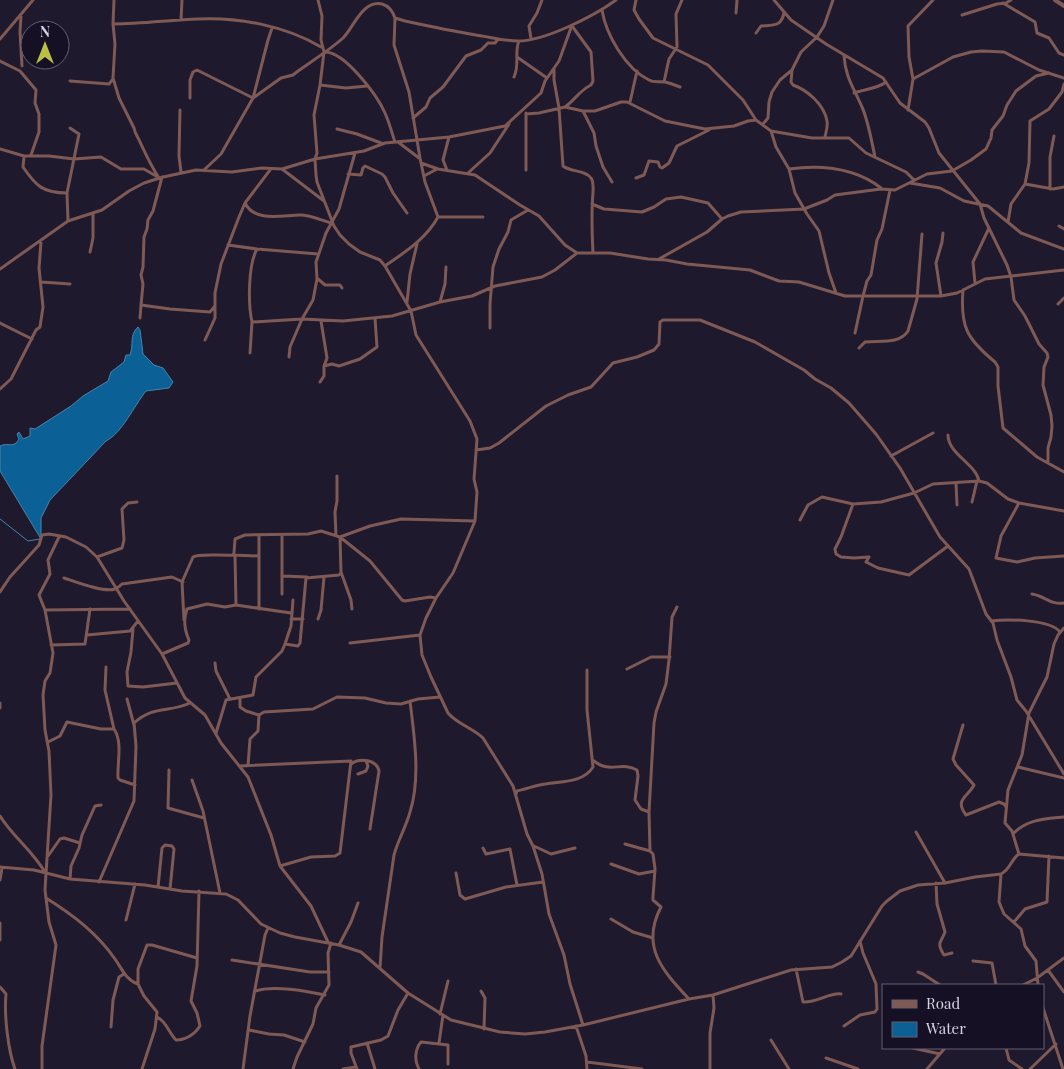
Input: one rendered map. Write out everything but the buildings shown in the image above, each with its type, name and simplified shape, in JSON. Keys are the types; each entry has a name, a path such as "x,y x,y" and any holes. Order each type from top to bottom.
{"street":[{"path":"0,39 33,0"},
{"path":"114,0 113,24 115,44 113,78 119,98 135,133 161,177 153,211 148,220 144,237 140,318"},
{"path":"181,20 182,0"},
{"path":"318,0 322,16 321,47 324,52 314,115 317,182 336,230 349,244 360,252 380,260 385,266 411,311 416,335 474,428 476,439 474,479 477,503 475,521 453,573 436,598 426,618 420,635 422,655 440,697 452,718 483,738 510,780 527,834 534,846 543,882 548,914 564,955 570,984 583,1025"},
{"path":"253,98 281,78 298,72 342,39 357,17 380,0"},
{"path":"531,39 529,26 542,0"},
{"path":"395,18 498,39 519,41 531,39 572,25 602,10 616,0"},
{"path":"636,0 634,10 648,32 660,42 708,65 743,100 756,120 771,131 776,147 789,169 795,193 818,231 836,293"},
{"path":"664,82 669,59 678,45 676,14 682,0"},
{"path":"736,13 737,0"},
{"path":"774,0 791,20 881,75 896,99 925,122 939,153 980,204 1011,276 1014,300 1039,344 1048,354 1042,385 1051,415 1052,426 1048,448 1048,463"},
{"path":"825,137 828,121 821,106 808,93 792,85 791,82 792,70 801,52 817,37 824,26 833,0"},
{"path":"908,110 913,80 909,57 908,26 934,0"},
{"path":"962,15 1011,0"},
{"path":"1055,0 1064,6"},
{"path":"1003,3 1035,22 1037,33 1049,38 1059,53 1064,56"},
{"path":"373,4 386,6 393,12 395,18 394,45 407,82 420,161 438,217 432,228 417,244 385,266"},
{"path":"602,10 612,41 637,71 652,82 664,82 680,87"},
{"path":"756,33 761,26 779,24 782,21 784,11"},
{"path":"21,16 21,20"},
{"path":"113,24 214,18 272,28 296,35 321,47"},
{"path":"468,173 490,153 510,123 541,93 547,78 559,61 572,25"},
{"path":"565,107 582,90 591,85 593,81 591,52 572,25"},
{"path":"205,169 221,154 253,98 272,28"},
{"path":"413,118 426,107 430,98 442,87 466,56 481,50 488,43 496,42 498,39"},
{"path":"514,76 517,70 517,45 519,41"},
{"path":"913,80 953,57 975,51 1004,52 1026,64 1064,78"},
{"path":"324,52 331,52 341,58 355,71 384,112 397,142 420,161 438,169 468,173 481,178 543,220 558,239 577,253 659,259 750,270 779,281 799,282 845,296 941,296 963,290 984,279 1064,270"},
{"path":"844,54 846,72 854,93 862,106 875,157"},
{"path":"517,56 547,78"},
{"path":"0,61 20,71 36,90 35,103 39,114 39,132 31,155"},
{"path":"554,69 563,166 567,169 586,174 591,178 593,184 593,253"},
{"path":"190,98 190,80 193,72 196,70 253,98"},
{"path":"763,124 768,118 772,92 780,80 792,70"},
{"path":"630,103 637,71"},
{"path":"659,259 706,232 722,219 741,212 804,209 835,194 882,189 895,190 927,174 952,171 972,160 986,149 992,130 1003,116 1007,105 1016,91 1036,76 1049,73"},
{"path":"70,81 109,84 113,78"},
{"path":"854,93 867,88 878,87 886,82"},
{"path":"1008,223 1011,204 1025,184 1029,163 1030,121 1049,109 1062,92 1064,84"},
{"path":"320,85 346,88 367,86"},
{"path":"526,114 546,112 565,107 584,111 600,110 621,102 630,103 665,121 710,130"},
{"path":"526,108 526,170"},
{"path":"180,110 179,156 181,172"},
{"path":"584,111 594,133 603,168 612,182"},
{"path":"636,178 644,175 650,161 658,162 662,168 669,163 677,146 710,130 756,120"},
{"path":"337,130 356,134 381,143 449,137 471,131 499,128 510,123"},
{"path":"68,221 68,193 79,134 70,128"},
{"path":"771,131 812,138 849,138 866,153 906,172 914,180"},
{"path":"1050,189 1050,157 1054,136"},
{"path":"447,170 443,160 449,137"},
{"path":"0,269 68,221 102,210 144,183 161,177 205,169 232,172 262,168 270,170 282,169 315,159 364,152 381,143"},
{"path":"0,149 24,156 74,159 101,157 121,169 144,169 161,177"},
{"path":"289,357 290,348 313,300 317,279 315,267 318,254 339,209 355,153"},
{"path":"24,156 22,167 38,186 50,192 68,193"},
{"path":"348,174 361,175 362,168 365,166 382,174 407,213"},
{"path":"789,169 812,166 834,168 864,178 882,189"},
{"path":"282,169 325,202"},
{"path":"424,176 438,169"},
{"path":"205,340 215,318 215,293 221,264 228,245 245,203 270,170"},
{"path":"909,183 940,188 964,201 988,206 1021,233 1064,249"},
{"path":"1025,184 1050,189 1064,187"},
{"path":"855,333 867,281 871,275 877,240 882,229 890,190"},
{"path":"592,204 604,209 642,212 654,208 666,200 681,197 708,203 722,219"},
{"path":"245,203 255,214 278,218 300,215 332,222"},
{"path":"522,213 524,208"},
{"path":"490,328 493,267 511,220 528,210"},
{"path":"90,252 93,238 93,212"},
{"path":"438,217 483,217"},
{"path":"1059,226 1064,229"},
{"path":"975,283 973,262 989,228"},
{"path":"941,296 936,263 943,233"},
{"path":"859,348 865,342 892,341 905,335 917,297 922,234"},
{"path":"0,389 11,379 36,330 40,327 43,307 39,268 41,241"},
{"path":"406,303 417,244"},
{"path":"228,245 318,254"},
{"path":"250,353 252,322 250,287 253,262 257,249"},
{"path":"252,322 343,321 392,316 440,302 472,296 491,288 542,276 555,270 577,253"},
{"path":"440,302 445,284 446,267"},
{"path":"317,279 322,284 340,285 342,288"},
{"path":"41,282 70,284"},
{"path":"963,290 962,316 969,337 998,367 998,386 1003,428 1018,442 1064,472"},
{"path":"1058,304 1064,298"},
{"path":"141,305 210,312 215,306"},
{"path":"324,366 332,364 339,366 360,359 375,349 378,344 376,318"},
{"path":"476,450 490,448 499,443 546,406 590,386 613,363 631,359 654,350 659,344 661,321 698,320 755,342 831,388 849,403 882,441 940,537 968,569 986,614 991,621 1011,677 1015,696 1026,711 1064,776"},
{"path":"320,382 324,376 324,366 327,358 321,321"},
{"path":"0,323 32,339"},
{"path":"891,456 932,433"},
{"path":"948,435 947,438 954,450 977,473 978,481 972,502"},
{"path":"337,476 335,512 341,572 351,600 352,609"},
{"path":"800,520 808,505 822,497 853,504 881,502 934,484 978,481 987,482 1005,497 1019,503 1064,511"},
{"path":"956,483 957,505"},
{"path":"97,557 122,548 124,540 122,509 128,504 137,502"},
{"path":"1019,503 1001,536 996,558 1017,562 1041,557 1064,556"},
{"path":"853,504 835,549 836,554 841,557 869,556 866,562 878,568 909,575 948,546"},
{"path":"338,537 370,526 401,519 475,521"},
{"path":"236,605 234,553 236,538 245,535 308,534 321,531 338,537 370,561 402,600 436,598"},
{"path":"0,592 10,577 39,545 42,535 50,534 66,537 97,557 130,610 162,654 185,698 205,715 216,734 248,777 271,835 280,866 311,906 330,943 328,953 329,985 316,1008 312,1024 305,1042 296,1057 293,1069"},
{"path":"259,535 259,608"},
{"path":"282,535 282,594"},
{"path":"42,1069 43,1040 56,945 49,922 45,898 51,794 48,742 45,730 44,690 53,653 40,592 50,574 48,560 59,537"},
{"path":"162,654 188,643 189,640 185,632 183,582 194,556 200,554 214,556 259,556"},
{"path":"283,576 324,577 339,575 341,572"},
{"path":"64,578 82,585 109,590 130,583 172,577 183,582"},
{"path":"285,644 298,646 303,619 305,580 308,577"},
{"path":"318,619 321,610 324,577"},
{"path":"1032,594 1043,596 1053,603 1064,603"},
{"path":"216,734 226,700 253,695 256,677 282,650 291,626 293,600"},
{"path":"184,620 187,609 192,606 207,604 225,607 236,605 291,613"},
{"path":"678,607 672,617 670,657 664,692 654,723 650,851 654,858 652,897 661,908 657,915 652,938 653,948 658,961 689,999"},
{"path":"51,645 85,644 90,609"},
{"path":"45,610 130,610"},
{"path":"291,619 303,619"},
{"path":"991,621 1021,620 1048,624 1060,632"},
{"path":"138,621 133,629 127,672 128,686 143,687 176,683"},
{"path":"1020,854 1014,834 1005,823 1008,788 1018,768 1032,704 1047,677 1054,644 1064,628"},
{"path":"87,635 130,631 133,629"},
{"path":"350,643 420,635"},
{"path":"627,669 652,657 670,657"},
{"path":"215,663 216,671 230,699"},
{"path":"106,667 105,690 119,742 118,778 135,786"},
{"path":"516,795 517,791 541,784 576,780 586,776 593,767 594,761 587,710 587,670"},
{"path":"260,715 264,712 272,711 313,709 336,697 365,698 401,704 440,697"},
{"path":"240,698 240,707 242,709 260,715"},
{"path":"99,882 134,801 136,746 134,725 127,699"},
{"path":"380,968 382,936 394,855 397,842 410,812 414,793 416,771 410,701"},
{"path":"134,725 136,721 150,712 172,709 190,703"},
{"path":"248,766 250,739 258,731 260,715"},
{"path":"48,742 60,736 67,722 101,729 114,729"},
{"path":"963,725 954,754 954,762 974,785 962,800 961,806 964,813 966,816 999,802 1004,804 1006,808"},
{"path":"351,764 357,760 375,763 378,766 379,771 370,829"},
{"path":"240,766 351,761 340,853 335,856 311,857 280,866"},
{"path":"358,774 366,771 368,766 366,761"},
{"path":"594,761 606,768 625,766 637,770 638,776 634,800 637,806 650,812"},
{"path":"1018,768 1064,776"},
{"path":"169,770 168,808 204,818"},
{"path":"192,780 202,807 220,893"},
{"path":"70,879 70,870 82,835 95,806 101,805"},
{"path":"0,816 6,826 40,864 46,874"},
{"path":"1014,834 1018,829 1033,821 1064,817"},
{"path":"0,825 6,826"},
{"path":"916,832 945,883"},
{"path":"48,856 60,839 64,838 80,844"},
{"path":"625,844 650,851"},
{"path":"158,887 162,848 165,845 172,846 174,849 170,889"},
{"path":"534,846 551,854 575,848"},
{"path":"483,848 486,854 510,849 517,885"},
{"path":"0,880 1,868 28,869 70,879 135,884 182,891 220,893 238,900 256,920 268,928 287,935 339,944 361,952 408,993 441,1015 456,1022 484,1029 525,1034 583,1025 689,999 713,996 796,969 832,967 851,956 882,906 908,887 1001,874 1006,872 1014,858 1020,854 1064,858"},
{"path":"1014,922 1025,908 1047,902 1049,856"},
{"path":"611,864 639,874 654,871"},
{"path":"456,873 460,895 465,899 517,885 543,882"},
{"path":"1001,874 999,902 1004,914 1021,929 1025,946 1036,961 1038,984"},
{"path":"126,920 135,884"},
{"path":"936,884 937,904 946,932 940,939 940,947 944,955 952,953"},
{"path":"157,1016 164,1022 176,1040 181,1040 197,1032 200,1026 197,1012 190,999 197,958 199,891"},
{"path":"45,898 70,914 95,934 104,943 129,980 138,984"},
{"path":"339,944 351,922 358,903"},
{"path":"611,919 633,932 652,938"},
{"path":"0,923 0,940"},
{"path":"241,1069 254,991 268,928"},
{"path":"844,1026 857,1016 875,1012 877,1009 876,984 863,953 860,940"},
{"path":"142,1069 156,1029 157,1016 157,1012 144,996 137,977 147,945 197,958"},
{"path":"1024,984 1037,978 1064,958"},
{"path":"232,960 310,972 329,972"},
{"path":"973,961 992,963 996,984"},
{"path":"796,969 803,1002 823,999 835,993 841,994"},
{"path":"1048,970 1064,992"},
{"path":"918,972 939,984"},
{"path":"111,1027 113,1000 118,977 124,974"},
{"path":"439,1043 441,1015 448,981"},
{"path":"0,987 6,994 5,1012 9,1044 15,1069"},
{"path":"254,991 287,989 324,995"},
{"path":"481,991 485,998 484,1029"},
{"path":"343,1069 357,1068 351,1053 352,1047 382,1040 388,1036 398,1010 408,993"},
{"path":"710,1069 713,996"},
{"path":"1044,1011 1063,1069"},
{"path":"576,1026 587,1062 587,1069"},
{"path":"249,1030 284,1035 305,1042"},
{"path":"771,1040 789,1069"},
{"path":"367,1043 374,1069"},
{"path":"419,1069 415,1059 419,1043 439,1043 448,1046 448,1064"},
{"path":"1030,1069 1056,1044"},
{"path":"918,1049 940,1054"},
{"path":"927,1069 945,1049"},
{"path":"1006,1049 1009,1060 1022,1069"},
{"path":"826,1058 858,1069"},
{"path":"587,1062 642,1069"}],"water":[{"path":"138,327 143,354 154,365 163,368 173,382 169,388 146,391 117,432 106,441 50,500 41,518 41,539 0,471 0,446 15,444 19,439 17,434 19,432 23,439 30,436 30,428 35,429 108,381 111,372 124,362 126,355 130,355 133,336"}],"waterway":[{"path":"0,519 28,541 40,539"}]}
